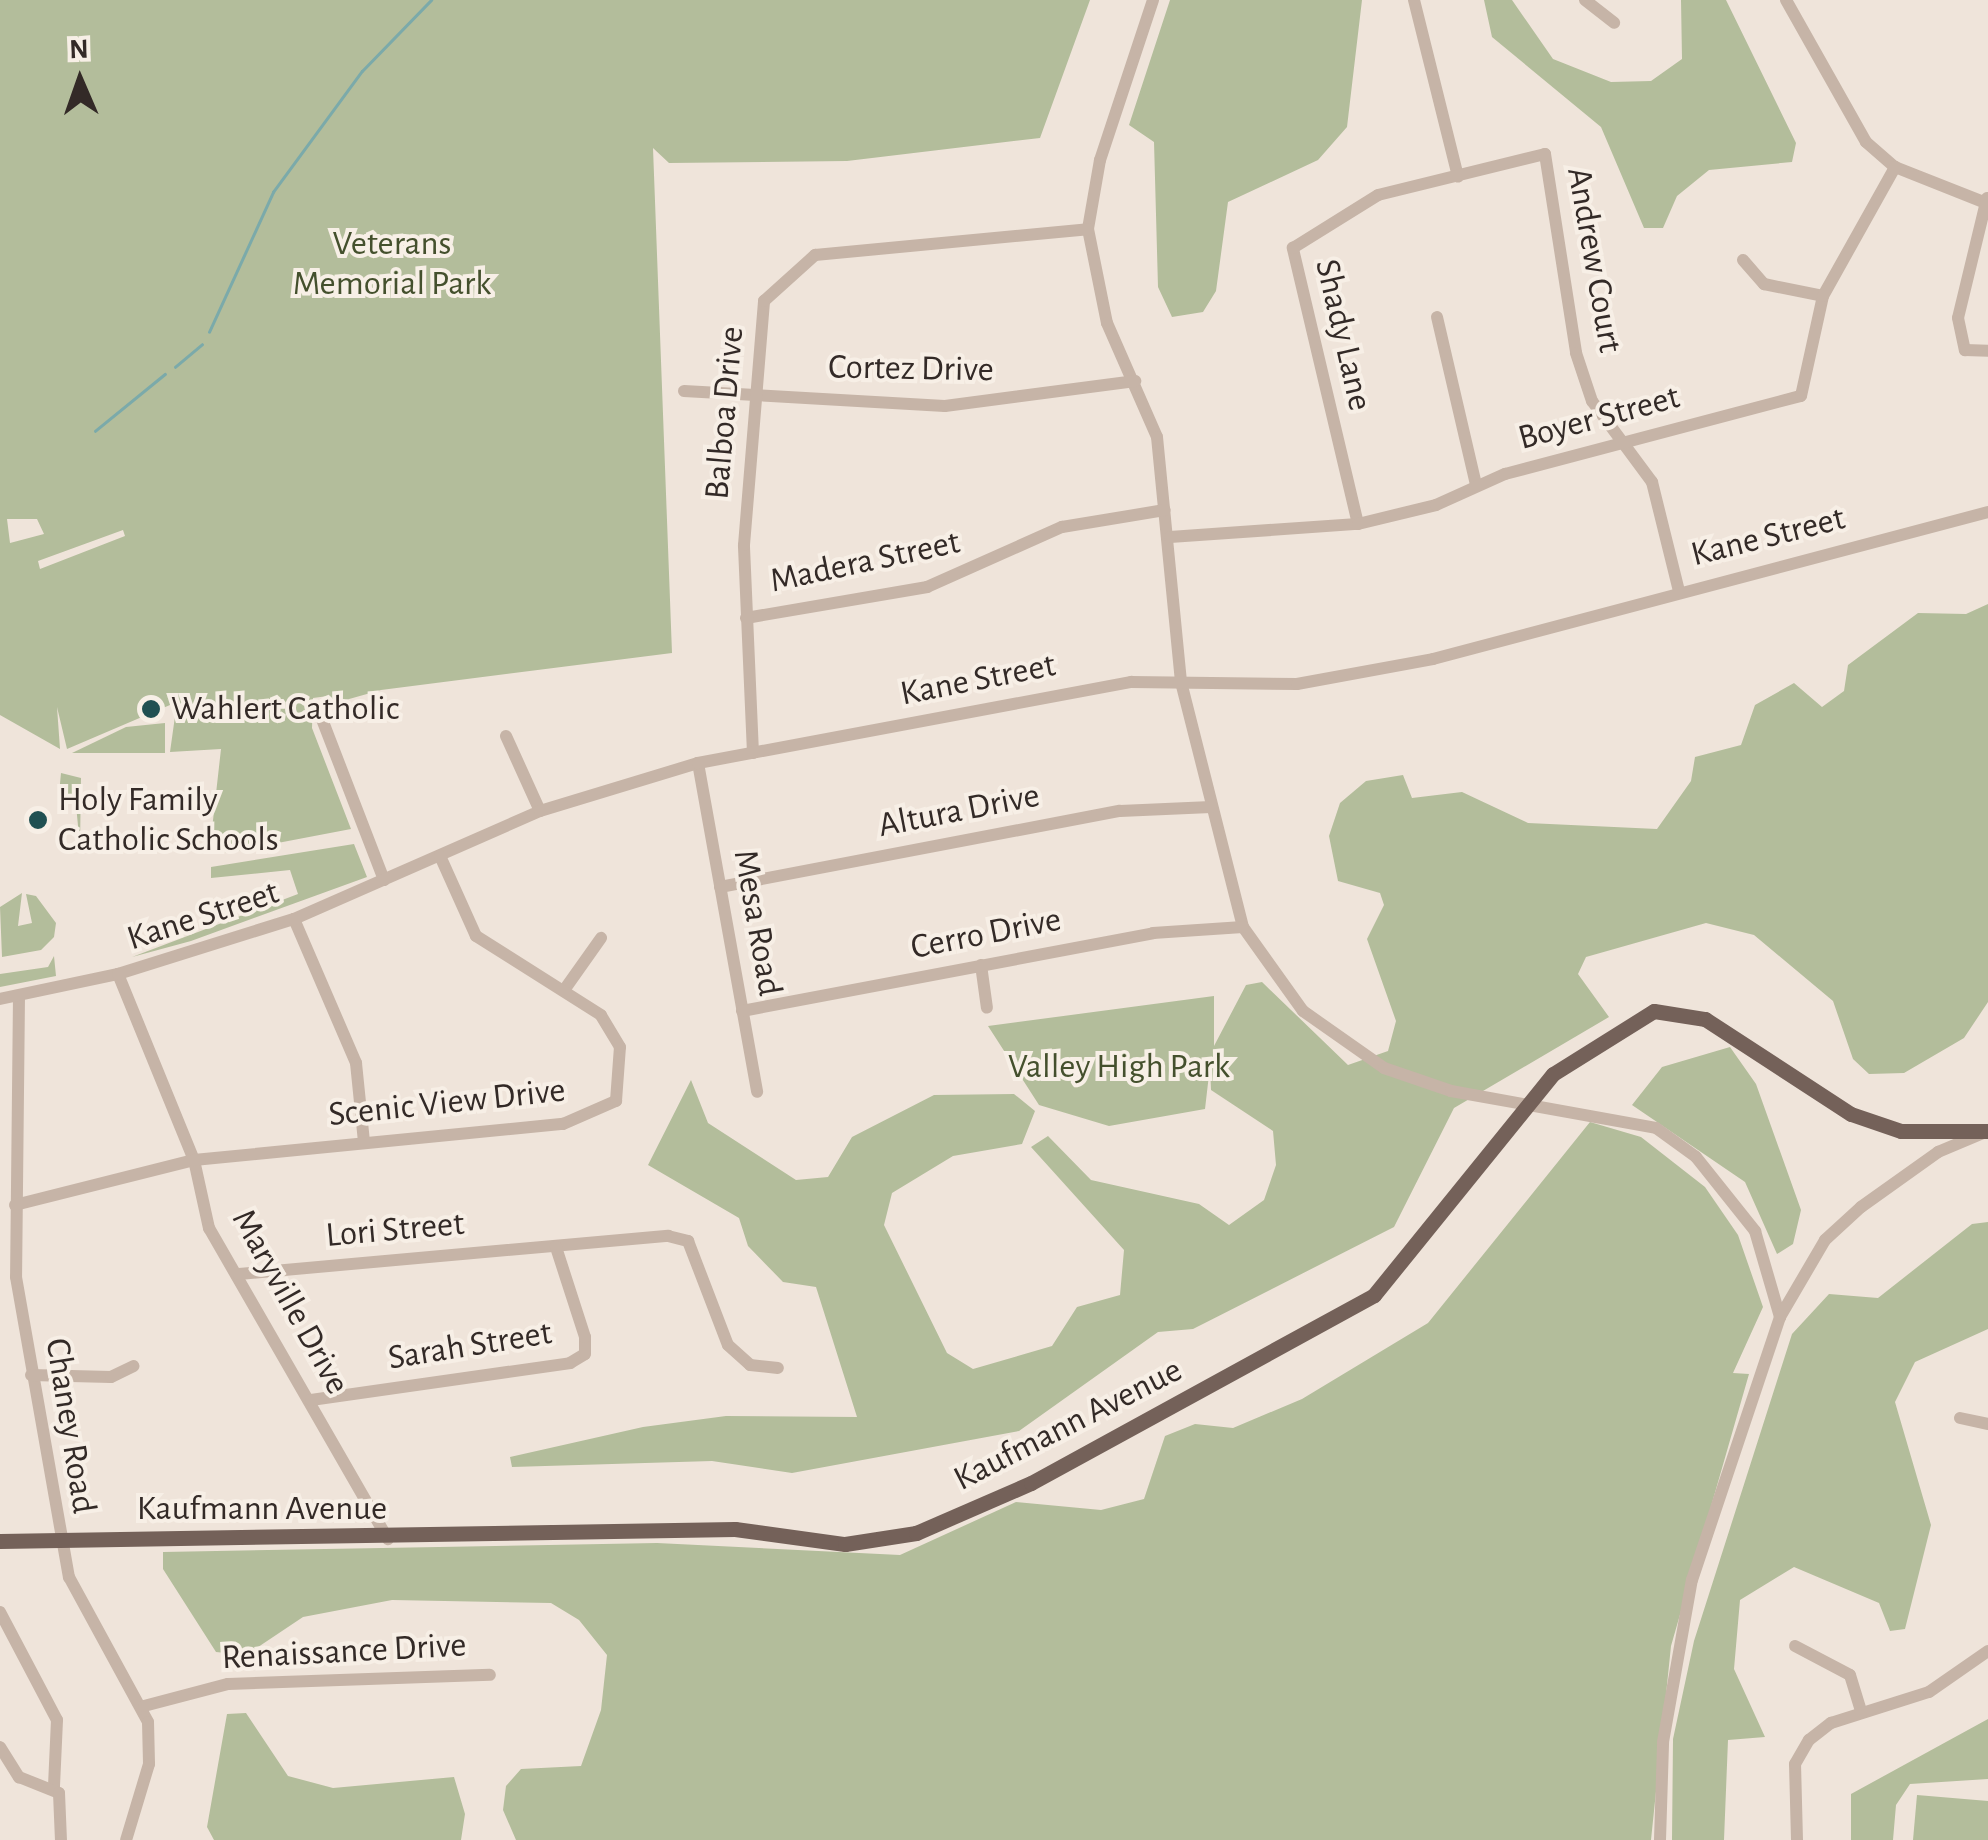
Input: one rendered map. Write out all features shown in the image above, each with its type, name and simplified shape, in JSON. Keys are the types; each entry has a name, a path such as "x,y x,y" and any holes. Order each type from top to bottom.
{"main road":[{"name":"Kaufmann Avenue","path":"0,1541 388,1538 735,1529 845,1544 916,1533 1031,1483 1374,1295 1532,1101 1598,1042 1654,1012 1680,1012 1705,1019 1851,1114 1901,1131 1988,1131"}],"street":[{"path":"1153,0 1100,160 1088,229 1107,323 1158,437 1181,682 1243,928 1302,1010 1384,1068 1451,1091 1532,1101 1656,1128 1696,1157 1755,1231 1780,1317"},
{"path":"1414,0 1458,176"},
{"path":"1585,0 1614,23"},
{"path":"1786,0 1844,112 1894,167 1987,199 1958,301 1971,354 1988,351"},
{"name":"Shady Lane","path":"1358,524 1293,248 1378,195 1545,154"},
{"name":"Andrew Court","path":"1545,154 1576,353 1592,401 1652,482 1679,591"},
{"name":"Boyer Street","path":"1170,537 1358,524 1436,505 1476,484 1800,396 1823,296 1894,167"},
{"name":"Balboa Drive","path":"752,753 746,618 764,302 815,256 1088,229"},
{"path":"1744,260 1764,284 1823,296"},
{"path":"1437,317 1476,484"},
{"name":"Cortez Drive","path":"684,390 945,406 1135,381"},
{"name":"Madera Street","path":"746,618 968,576 1062,527 1165,510"},
{"name":"Kane Street","path":"0,998 118,974 294,919 540,811 698,763 1131,682 1298,684 1418,662 1988,512"},
{"path":"320,714 384,880"},
{"path":"506,736 540,811"},
{"name":"Mesa Road","path":"698,763 757,1092"},
{"name":"Altura Drive","path":"720,887 1120,811 1211,806"},
{"name":"Scenic View Drive","path":"15,1205 194,1160 564,1124 616,1101 620,1046 567,986 502,960 476,936 440,856"},
{"path":"294,919 356,1063 364,1142"},
{"name":"Cerro Drive","path":"742,1012 1153,933 1243,928"},
{"path":"567,986 601,938"},
{"path":"981,965 987,1008"},
{"name":"Maryville Drive","path":"118,974 194,1160 209,1228 388,1538"},
{"name":"Chaney Road","path":"19,996 15,1205 31,1376 59,1541 69,1577 144,1706 149,1764 126,1840"},
{"path":"1660,1840 1663,1742 1692,1580 1780,1317 1826,1240 1861,1208 1938,1152 1988,1131"},
{"name":"Lori Street","path":"238,1274 556,1247 688,1241 728,1345 750,1365 778,1368"},
{"name":"Sarah Street","path":"311,1400 570,1363 584,1354 585,1337 556,1247"},
{"path":"31,1376 112,1377 134,1366"},
{"path":"1960,1418 1988,1424"},
{"path":"0,1612 57,1720 54,1787 65,1810 61,1840"},
{"path":"1796,1646 1850,1675 1860,1712"},
{"path":"1797,1840 1796,1764 1820,1731 1860,1712 1929,1692 1988,1651"},
{"name":"Renaissance Drive","path":"144,1706 228,1684 490,1675"},
{"path":"0,1747 19,1777 54,1787"}],"green space":[{"name":"Veterans Memorial Park","path":"0,0 1090,0 1040,138 847,161 669,163 653,148 672,653 381,690 328,705 328,696 313,698 312,728 351,829 226,853 211,838 221,749 170,752 177,702 67,749 57,707 60,749 0,715","holes":["7,519 37,519 44,534 10,543","123,530 125,536 40,569 38,561"]},
{"path":"1170,0 1362,0 1347,127 1318,160 1228,202 1216,291 1203,312 1172,317 1158,287 1154,142 1129,125"},
{"path":"1484,0 1512,0 1553,59 1611,82 1651,81 1682,59 1681,0 1726,0 1796,143 1792,162 1709,170 1677,196 1663,228 1644,228 1601,127 1492,37"},
{"name":"Valley High Park","path":"1988,604 1988,1002 1964,1038 1904,1073 1869,1074 1853,1059 1833,1001 1754,935 1706,923 1586,957 1578,974 1609,1017 1454,1108 1394,1227 1193,1329 1158,1332 1019,1431 792,1473 712,1461 512,1467 510,1457 643,1427 726,1416 857,1417 816,1287 783,1282 748,1246 739,1218 648,1165 691,1080 708,1123 796,1180 828,1177 852,1137 934,1095 1014,1094 1035,1111 1022,1144 953,1156 892,1193 884,1225 947,1353 973,1369 1052,1346 1077,1307 1120,1295 1124,1250 1031,1147 1048,1136 1091,1180 1199,1204 1229,1225 1264,1200 1276,1165 1273,1131 1211,1090 1210,1066 1205,1109 1109,1126 1039,1105 988,1026 1214,996 1214,1046 1246,985 1262,982 1348,1065 1388,1051 1396,1021 1367,939 1384,905 1380,893 1338,881 1329,836 1340,803 1366,781 1403,775 1412,798 1462,792 1528,823 1657,829 1691,781 1695,757 1741,745 1755,705 1794,683 1822,707 1844,691 1848,665 1918,613 1966,614"},
{"path":"165,723 165,753 72,753 126,727"},
{"path":"61,773 81,778 80,846 75,795 59,794"},
{"path":"354,844 367,877 191,941 132,957 298,894 290,870 211,878 211,867"},
{"path":"22,893 18,926 32,923 26,894 36,896 56,923 54,937 41,950 2,957 0,907"},
{"path":"54,956 56,976 0,987 0,974 48,967"},
{"path":"1730,1047 1756,1084 1801,1210 1793,1244 1777,1254 1745,1182 1632,1105 1662,1067"},
{"path":"1590,1122 1641,1137 1705,1187 1738,1235 1763,1307 1733,1373 1749,1374 1671,1646 1651,1840 516,1840 503,1810 506,1786 521,1769 581,1766 601,1710 607,1655 579,1620 551,1603 392,1600 303,1617 246,1655 216,1652 163,1569 163,1552 657,1543 900,1555 1016,1502 1101,1510 1144,1499 1165,1436 1195,1424 1233,1428 1302,1399 1428,1323"},
{"path":"1988,1222 1988,1329 1915,1362 1895,1402 1931,1525 1905,1629 1890,1631 1879,1603 1794,1567 1740,1600 1734,1669 1765,1737 1728,1740 1724,1840 1672,1840 1673,1739 1694,1641 1792,1334 1829,1294 1878,1298 1972,1224"},
{"path":"246,1713 288,1776 333,1788 454,1777 465,1814 461,1840 214,1840 207,1827 227,1714"},
{"path":"1988,1719 1988,1779 1910,1784 1896,1805 1893,1840 1851,1840 1851,1794"},
{"path":"1917,1795 1988,1801 1988,1840 1913,1840"}],"waterway":[{"path":"209,332 273,192 362,71 431,0"},
{"path":"175,367 202,344"},
{"path":"95,431 165,374"}],"place":[{"name":"Wahlert Catholic","path":"151,709"},
{"name":"Holy Family Catholic Schools","path":"38,820"}]}
